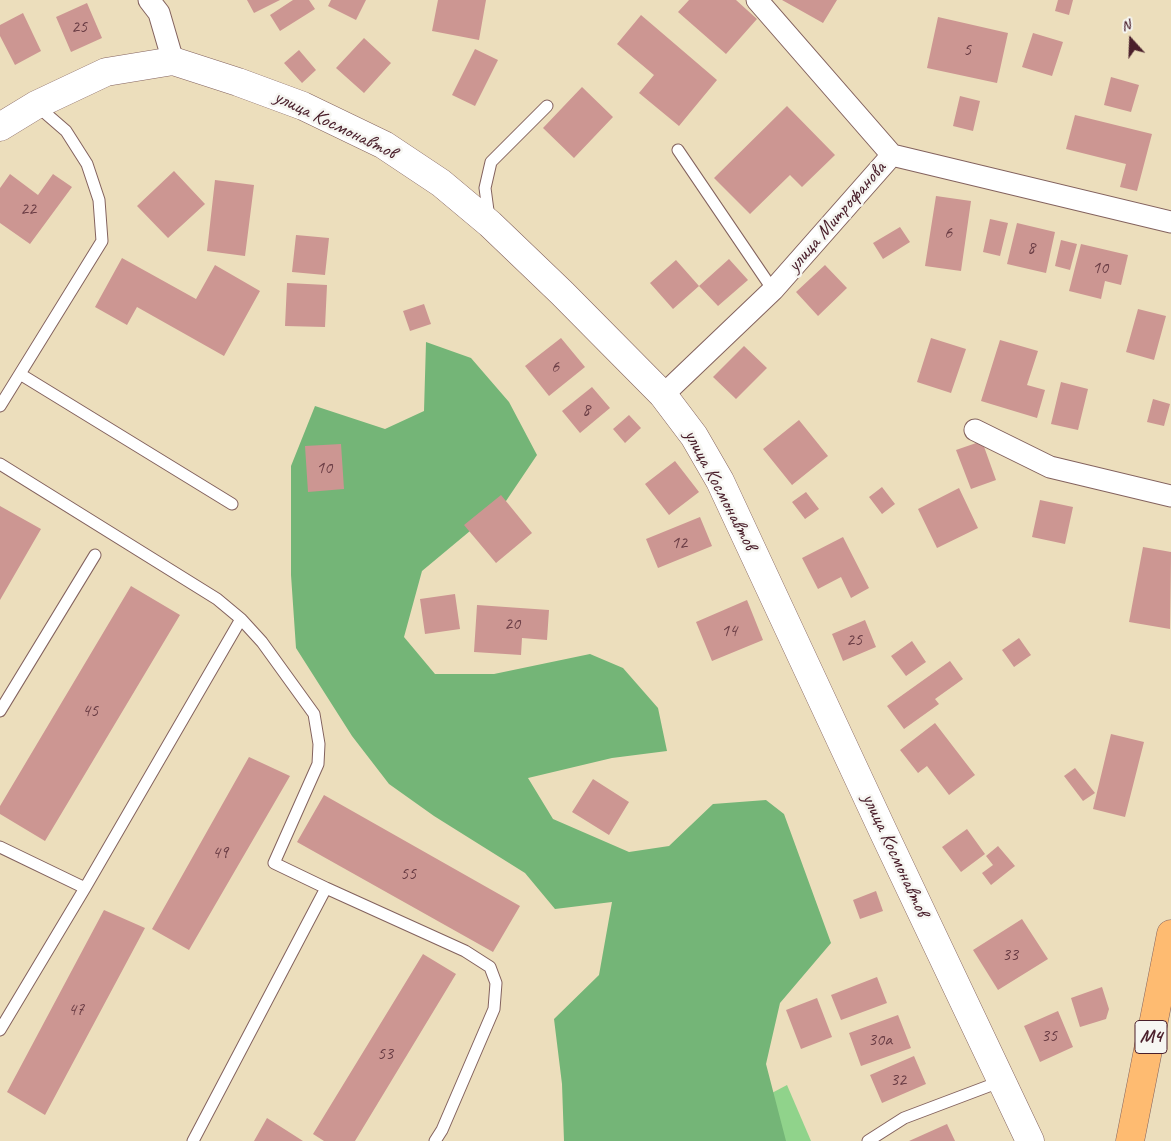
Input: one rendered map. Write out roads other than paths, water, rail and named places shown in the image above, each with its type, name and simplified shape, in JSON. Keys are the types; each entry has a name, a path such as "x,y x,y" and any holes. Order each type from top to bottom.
{"highway":[{"name":"M4","path":"1130,1141 1171,934"}],"street":[{"path":"757,0 892,155"},
{"path":"157,4 172,61"},
{"name":"улица Космонавтов","path":"0,127 36,106 106,72 172,61 238,82 303,106 384,145 441,183 490,224 562,293 663,395 694,436 720,481 1030,1141"},
{"name":"улица Митрофанова","path":"663,395 773,290 892,155 1171,222"},
{"path":"974,430 1050,467 1171,496"}],"lane":[{"path":"0,406 102,242 99,200 87,164 66,131 36,106"},
{"path":"490,224 485,188 490,162 546,106"},
{"path":"678,150 773,290"},
{"path":"20,374 232,504"},
{"path":"0,464 217,599 241,619 262,642 314,714 319,744 318,764 274,863 465,951 490,967 496,983 494,1009 442,1130 435,1141"},
{"path":"0,711 95,555"},
{"path":"0,1030 241,619"},
{"path":"0,847 85,888"},
{"path":"192,1141 326,888"},
{"path":"868,1141 904,1118 1002,1080"}]}
